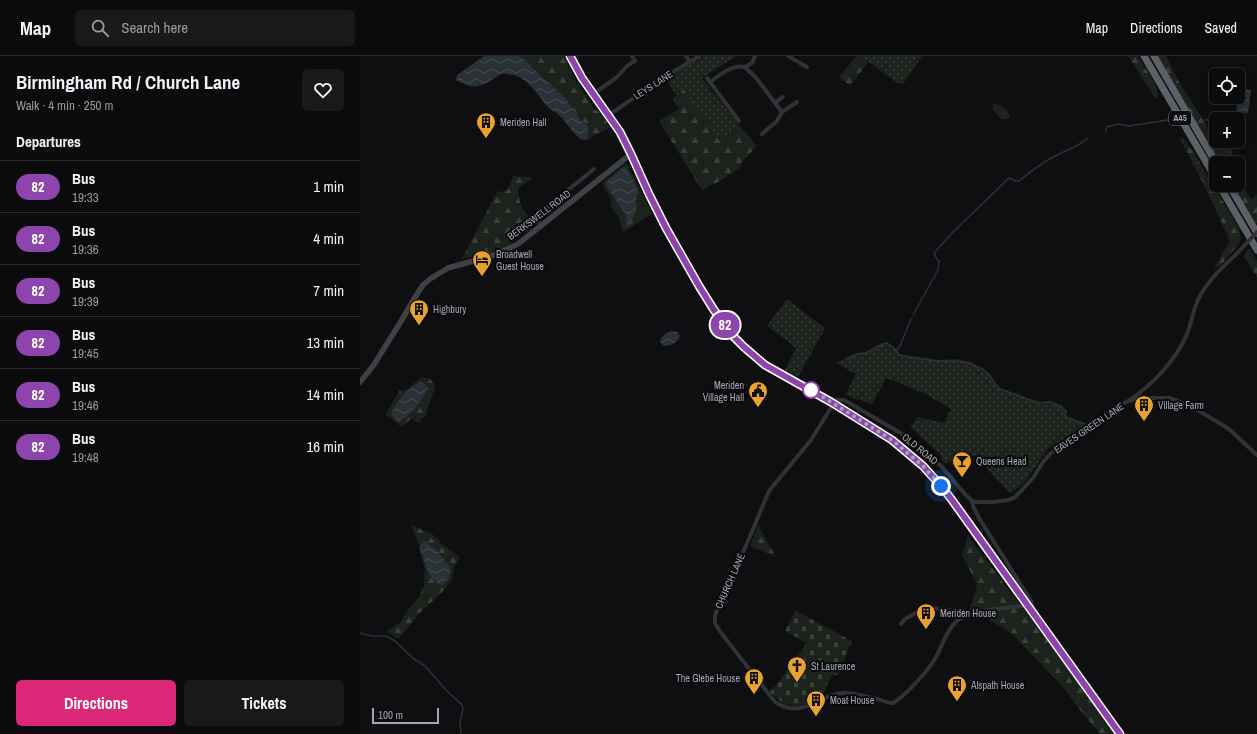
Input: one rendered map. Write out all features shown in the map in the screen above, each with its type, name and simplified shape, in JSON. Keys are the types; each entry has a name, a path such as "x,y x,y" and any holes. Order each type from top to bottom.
{"highway":[{"name":"A45","path":"1144,56 1209,167"},
{"name":"A45","path":"1154,56 1212,156"},
{"path":"1223,192 1257,250"},
{"path":"1233,192 1257,233"}],"main road":[{"path":"570,56 582,78 620,132 666,228 699,286 733,336 765,365 832,402 892,440 923,466 952,500 1120,734"},
{"name":"BERKSWELL ROAD","path":"360,382 373,366 423,285 430,279 448,268 491,256 510,248 525,239 631,154"}],"street":[{"path":"593,94 616,78 628,65 635,61 632,56"},
{"path":"686,56 690,62"},
{"name":"LEYS LANE","path":"609,116 654,84 699,56"},
{"path":"710,82 734,68 740,66 745,67 752,63 755,56"},
{"path":"788,56 795,58 807,68"},
{"path":"745,67 776,102 782,112"},
{"path":"707,78 739,121"},
{"path":"776,102 783,97"},
{"path":"762,134 777,121 782,112 797,102"},
{"path":"542,226 536,220 536,216 594,169"},
{"path":"1128,401 1142,391 1165,368 1187,334 1199,297 1210,282 1257,233"},
{"path":"1142,391 1143,398"},
{"name":"EAVES GREEN LANE","path":"972,501 994,502 1014,498 1033,478 1043,462 1051,453 1068,444 1116,407 1128,401 1143,398 1169,398 1191,406 1229,429 1257,455"},
{"name":"OLD ROAD","path":"832,402 835,400 844,400 909,438 942,467 972,501 979,518 1031,601 1032,605 1028,607"},
{"name":"CHURCH LANE","path":"832,402 811,440 769,491 752,534 715,615 715,623 717,628 775,702 783,708 801,709 839,694 850,693 893,703 898,700 925,673 937,656 950,629 964,616"},
{"path":"901,624 905,619 925,608 947,609 964,616 1028,607"}],"green space":[{"path":"518,56 564,56 575,79 595,110 601,112 610,128 588,139 588,126 537,70"},
{"path":"703,56 736,56 702,78 739,125 720,140 684,91 676,95 666,79"},
{"path":"857,56 861,56 868,62 850,86 839,77"},
{"path":"861,56 922,56 903,84 896,82"},
{"path":"1128,56 1138,56 1155,84 1158,95 1156,99"},
{"path":"1158,56 1166,56 1180,84 1209,129 1209,144"},
{"path":"684,90 720,140 739,125 757,146 741,163 741,167 720,181 702,190 659,121 679,109 673,98"},
{"path":"993,103 1006,109 1010,118 1000,118 993,109"},
{"path":"1183,138 1209,178 1209,192 1217,192 1239,228 1241,239 1239,244 1220,266 1214,268 1229,242 1228,236 1180,139"},
{"path":"1211,148 1232,148 1232,156 1216,156"},
{"path":"626,163 652,214 623,232 619,218 610,205 612,202 602,183"},
{"path":"513,176 530,177 531,179 518,188 521,204 525,212 537,223 511,243 491,253 462,259 497,192 507,191"},
{"path":"1245,190 1252,200 1257,194 1257,223 1255,224 1236,192 1245,192"},
{"path":"1249,248 1257,261 1257,277 1244,256"},
{"path":"787,299 825,328 798,377 785,370 796,348 767,326"},
{"path":"887,342 900,354 938,360 956,359 970,362 982,368 991,375 1000,388 1039,402 1050,401 1061,405 1067,411 1066,416 1087,424 1048,449 1023,484 1010,493 987,469 978,463 979,460 973,455 961,466 958,466 951,461 946,464 941,460 942,458 940,454 910,427 918,417 944,423 951,409 926,394 886,378 872,404 845,395 856,374 836,363 856,353 866,352 882,343"},
{"path":"422,377 430,379 435,385 426,415 421,418 419,423 411,419 401,427 385,415 400,390 406,390"},
{"path":"411,525 432,534 443,545 460,557 454,567 452,579 444,590 420,613 398,639 386,632 401,622 407,611 419,597 424,585 425,570 418,542"},
{"path":"758,525 776,557 750,546"},
{"path":"968,536 1051,645 1115,734 1100,734 1063,687 1010,632 970,609 977,585 962,555"},
{"path":"796,611 852,641 838,675 833,675 821,696 814,701 800,706 786,704 770,692 807,643 785,631"}],"water":[{"path":"484,56 518,56 525,60 564,97 581,120 588,126 588,139 582,140 559,115 549,108 529,84 519,77 501,74 479,86 467,85 456,80 457,75"},
{"path":"1245,89 1251,90 1248,113 1236,112 1237,104 1245,104"},
{"path":"625,166 638,192 636,210 632,219 633,225 630,224 627,228 626,216 605,183"},
{"path":"670,331 677,332 680,336 674,344 664,346 660,342 661,339"},
{"path":"421,382 426,385 428,389 411,412 398,422 391,414 393,409 407,391"},
{"path":"425,541 437,551 450,567 450,575 442,585 432,578 426,568 420,545"}],"waterway":[{"path":"1106,132 1107,127 1117,124 1129,126 1168,120"},
{"path":"1205,120 1209,120"},
{"path":"913,315 938,270 939,262 934,254 951,234 1009,178 1019,181 1046,161 1077,146 1088,138"},
{"path":"896,351 900,346 911,319"},
{"path":"847,359 857,354 866,353 887,343 893,347 899,355 929,360 966,362 984,370 1000,389 1038,403 1050,402 1066,411 1065,417 1085,424"},
{"path":"360,633 390,638 414,659 425,666 447,691 462,705 463,709 460,722 461,734"}],"bus line":[{"name":"82","path":"570,56 582,78 620,132 658,213 692,275 714,310 733,336 754,357 765,365 831,402 892,440 923,466 952,500 1120,734"}],"place":[{"name":"Meriden Hall","path":"486,139"},
{"name":"Broadwell Guest House","path":"482,277"},
{"name":"Highbury","path":"419,326"},
{"name":"Meriden Village Hall","path":"758,408"},
{"name":"Village Farm","path":"1144,422"},
{"name":"Queens Head","path":"962,478"},
{"name":"Meriden House","path":"926,630"},
{"name":"St Laurence","path":"797,683"},
{"name":"The Glebe House","path":"754,695"},
{"name":"Alspath House","path":"957,702"},
{"name":"Moat House","path":"816,717"}],"route":[{"path":"811,390 808,388 892,440 923,466 941,486"}]}
